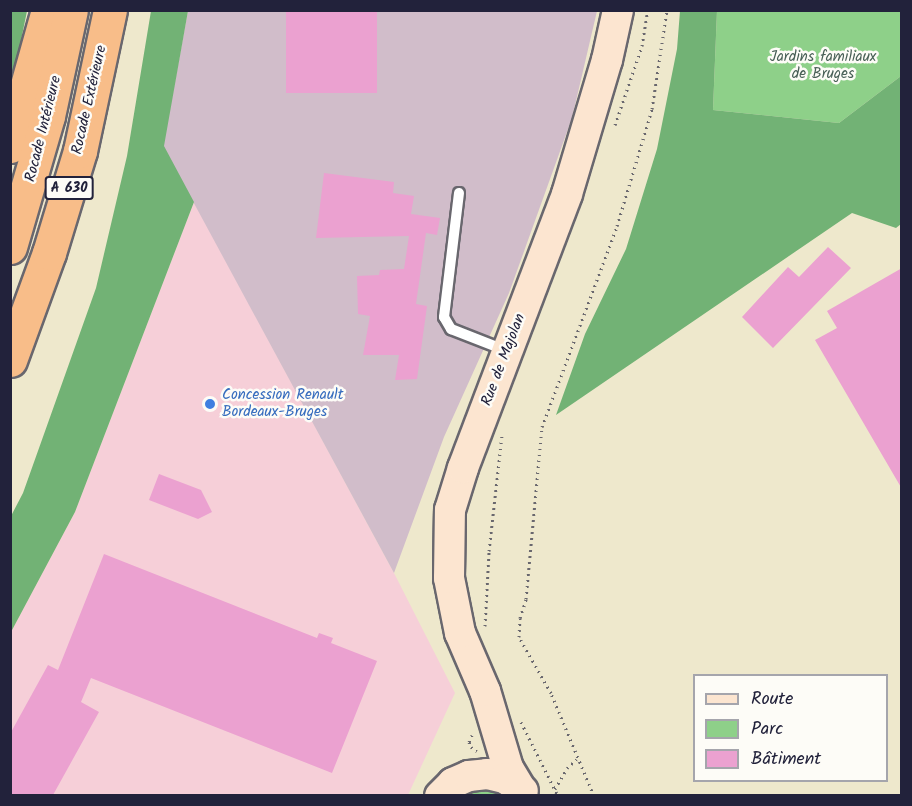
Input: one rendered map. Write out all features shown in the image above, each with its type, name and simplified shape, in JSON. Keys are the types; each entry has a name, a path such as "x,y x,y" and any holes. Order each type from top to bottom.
{"highway":[{"path":"10,147 48,10"},
{"name":"Rocade Intérieure","path":"10,247 33,172 71,10"},
{"name":"Rocade Extérieure","path":"10,360 49,253 80,151 110,10"}],"street":[{"name":"Rue de Majolan","path":"534,791 508,768 492,712 458,622 449,578 450,510 463,468 567,194 607,60 618,10"},
{"path":"446,789 480,752 492,712"},
{"path":"446,789 469,776 487,774 505,778 534,791"}],"lane":[{"path":"459,193 444,316 451,329 508,351"}],"path":[{"path":"612,131 642,46 648,10"},
{"path":"594,795 551,693 519,637 520,618 526,599 542,427 620,217 651,109 664,42 667,10"},
{"path":"485,627 489,551 504,426"},
{"path":"520,720 534,791"},
{"path":"534,791 577,759"},
{"path":"534,791 558,795"}],"shaded area":[{"path":"188,11 597,11 572,118 509,293 444,437 394,573 163,146"},
{"name":"Concession Renault Bordeaux-Bruges","path":"194,202 394,573 455,693 408,795 11,796 11,632 75,512"}],"green space":[{"path":"11,11 27,11 11,90"},
{"path":"151,11 188,11 164,146 194,202 75,512 11,632 11,516 23,493 96,288 127,156"},
{"path":"680,11 717,11 713,110 839,123 901,76 901,224 896,228 852,213 556,415 585,334 626,249 657,149 677,49"},
{"name":"Jardins familiaux de Bruges","path":"717,11 901,11 901,76 839,123 713,110"},
{"path":"486,788 502,791 508,796 465,796"}],"building":[{"path":"286,10 377,10 377,93 286,93"},
{"path":"324,173 394,182 393,193 414,196 411,214 440,218 437,235 426,233 416,304 427,306 417,379 395,380 399,355 363,355 370,316 358,314 357,276 379,275 380,270 404,269 409,236 316,238"},
{"path":"828,247 851,268 773,348 742,317 788,267 799,277"},
{"path":"902,268 902,489 815,340 837,328 827,311"},
{"path":"159,474 201,490 212,512 198,519 149,500"},
{"path":"104,554 317,638 319,633 333,638 331,643 377,661 332,773 91,678 81,702 99,712 53,795 10,795 10,734 48,665 58,670"}],"place":[{"name":"Concession Renault Bordeaux-Bruges","path":"210,404"}]}
